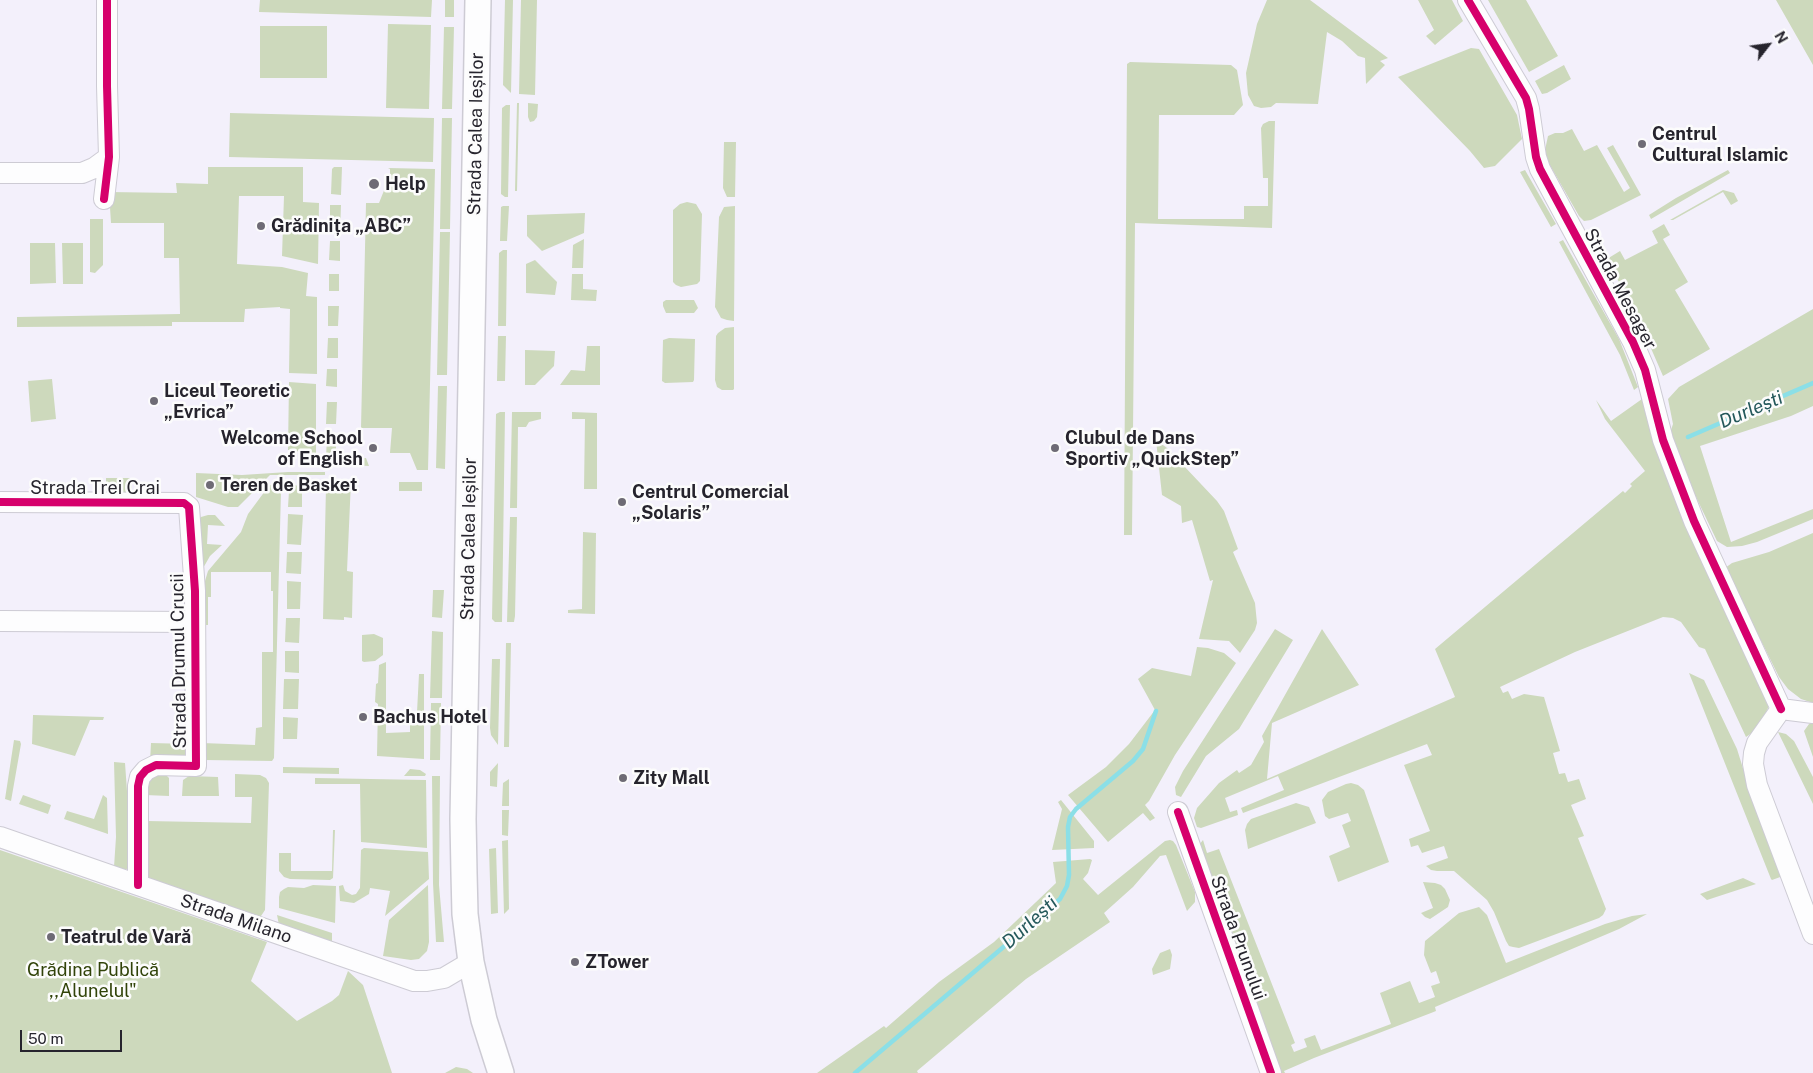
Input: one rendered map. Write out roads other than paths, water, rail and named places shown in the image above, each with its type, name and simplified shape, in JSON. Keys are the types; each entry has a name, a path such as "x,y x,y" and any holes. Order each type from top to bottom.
{"main road":[{"name":"Strada Calea Ieșilor","path":"478,0 463,819 465,914 471,962 484,1020 500,1073"}],"street":[{"path":"104,199 109,157 107,0"},
{"name":"Strada Mesager","path":"1468,0 1526,98 1536,157 1540,169 1633,342 1645,370 1663,440 1694,521 1782,708"},
{"path":"0,173 82,173 94,168 109,157"},
{"name":"Strada Trei Crai","path":"0,502 184,503 189,507"},
{"name":"Strada Drumul Crucii","path":"138,885 138,786 140,777 146,770 156,765 196,766 195,622 189,507"},
{"path":"0,622 195,622"},
{"path":"1813,713 1782,708 1757,744 1753,764 1757,785 1813,934"},
{"name":"Strada Prunului","path":"1178,812 1271,1073"},
{"name":"Strada Milano","path":"0,837 414,981 427,982 444,978 471,962"}],"waterway":[{"name":"Durlești","path":"1688,437 1813,383"},
{"name":"Durlești","path":"855,1073 1060,899 1067,886 1069,875 1068,827 1070,817 1076,809 1133,761 1143,749 1156,711"}],"place":[{"name":"Centrul Cultural Islamic","path":"1642,144"},
{"name":"Help","path":"374,184"},
{"name":"Grădinița „ABC”","path":"261,226"},
{"name":"Liceul Teoretic „Evrica”","path":"154,401"},
{"name":"Welcome School of English","path":"373,448"},
{"name":"Clubul de Dans Sportiv „QuickStep”","path":"1055,448"},
{"name":"Teren de Basket","path":"210,485"},
{"name":"Centrul Comercial „Solaris”","path":"622,502"},
{"name":"Bachus Hotel","path":"363,717"},
{"name":"Zity Mall","path":"623,778"},
{"name":"Teatrul de Vară","path":"51,937"},
{"name":"ZTower","path":"575,962"}],"park label":[{"name":"Grădina Publică ,,Alunelul\"","path":"93,980"}]}
